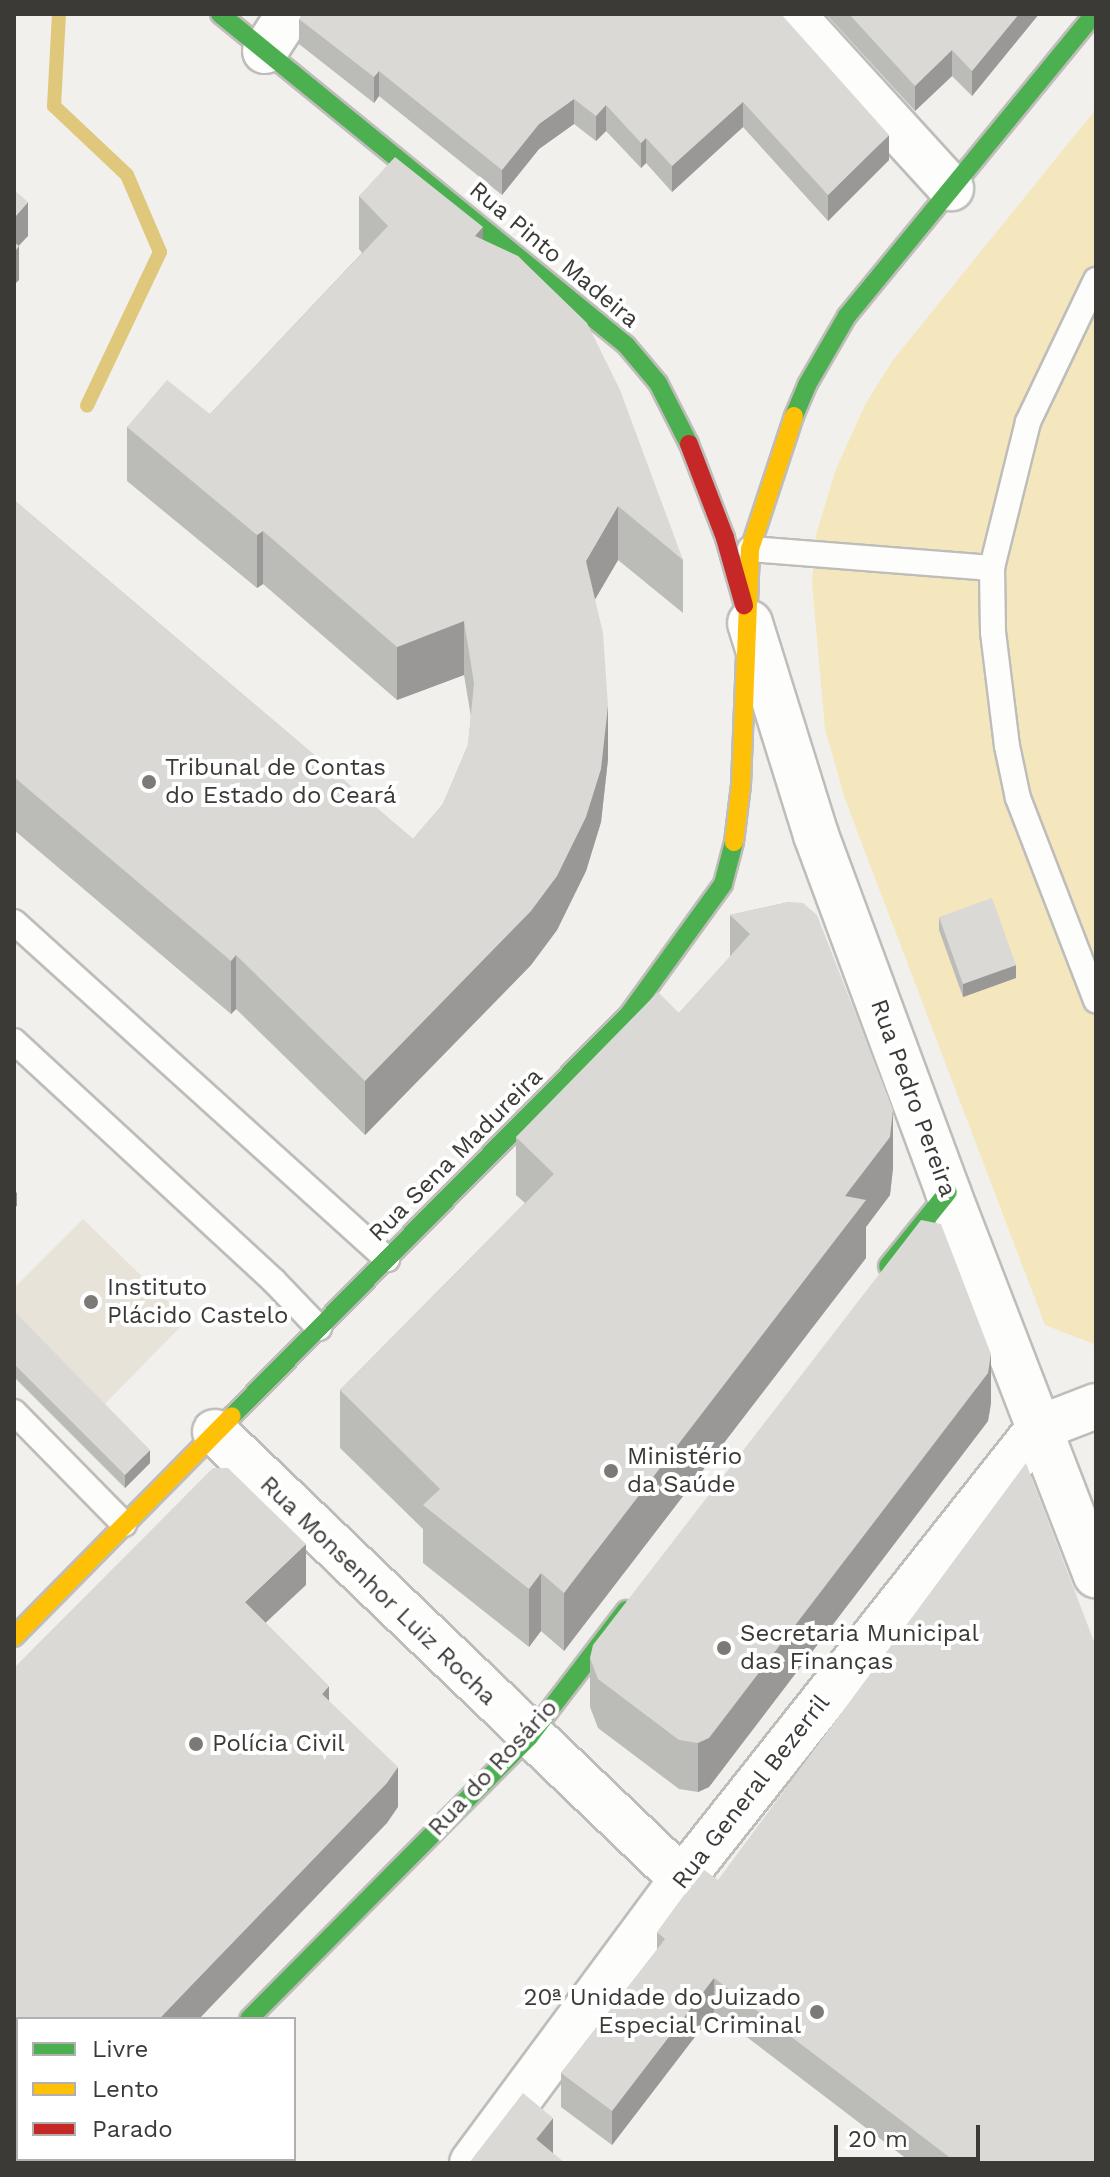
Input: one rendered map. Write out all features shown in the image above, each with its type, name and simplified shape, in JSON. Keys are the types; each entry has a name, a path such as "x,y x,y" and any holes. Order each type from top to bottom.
{"main road":[{"name":"Rua Pinto Madeira","path":"220,14 626,345 658,383 686,436 725,538 747,615"},
{"name":"Rua Sena Madureira","path":"14,1637 629,1014 723,884 738,824 750,549 767,488 807,385 847,316 1094,14"},
{"path":"875,1283 948,1192"},
{"name":"Rua do Rosário","path":"251,2017 529,1737 635,1598"}],"street":[{"path":"265,51 289,14"},
{"path":"792,14 951,188"},
{"name":"Rua Pedro Pereira","path":"747,615 816,835 948,1192 1096,1575"},
{"path":"1039,1428 1096,1406"},
{"name":"Rua General Bezerril","path":"472,2163 682,1879 1039,1428"},
{"name":"Rua Monsenhor Luiz Rocha","path":"215,1432 529,1737 682,1879"}],"lane":[{"path":"1096,280 1028,422 992,568 994,645 1007,746 1018,798 1096,1000"},
{"path":"750,549 992,568"},
{"path":"14,922 387,1259"},
{"path":"14,1041 274,1281 319,1328"},
{"path":"14,1412 124,1524"}],"shaded area":[{"path":"1096,109 1096,1345 1045,1325 845,799 825,729 812,583 816,535 836,469 866,403 893,360"},
{"name":"Instituto Plácido Castelo","path":"83,1219 187,1320 105,1404 14,1315 14,1288"}],"building":[{"path":"302,14 781,14 889,135 828,195 743,102 672,166 646,138 641,143 606,105 596,116 574,99 539,124 502,170 379,71 374,77 299,19"},
{"path":"849,14 1019,14 972,71 952,50 915,86"},
{"path":"395,157 483,227 475,236 518,256 587,323 620,390 683,560 618,506 586,561 603,633 608,706 601,769 586,817 557,876 531,911 365,1081 236,955 231,961 14,777 14,500 413,839 443,804 468,745 474,683 464,621 397,647 263,531 257,535 127,427 167,380 210,414 388,226 359,196"},
{"path":"14,190 28,202 14,218"},
{"path":"992,898 1016,965 963,984 939,917"},
{"path":"789,902 803,903 817,915 893,1110 890,1137 845,1196 866,1200 564,1593 541,1573 529,1589 423,1505 440,1489 340,1390 554,1174 516,1137 658,992 679,1013 750,934 730,915"},
{"path":"921,1220 941,1224 991,1354 988,1373 709,1738 698,1743 679,1740 598,1679 590,1658 593,1645"},
{"path":"14,1311 150,1450 125,1475 14,1364"},
{"path":"1026,1463 1096,1647 1096,2163 957,2163 714,1978 612,2111 561,2073 665,1939 657,1932 703,1869 718,1880"},
{"path":"213,1468 228,1468 306,1544 245,1602 329,1686 322,1694 398,1767 387,1783 161,2017 16,2017 14,2163 14,1668"},
{"path":"523,2093 553,2118 536,2139 565,2163 469,2163"}],"waterway":[{"path":"59,14 54,106 127,175 160,252 87,406"}],"traffic: fast":[{"path":"220,14 626,345 658,383 689,444"},
{"path":"794,416 807,385 847,316 1094,14"},
{"path":"232,1416 629,1014 723,884 734,842"},
{"path":"888,1266 948,1192"},
{"path":"251,2017 529,1737 626,1610"}],"traffic: slow":[{"path":"734,842 741,785 750,549 794,416"},
{"path":"14,1637 232,1416"}],"traffic: jam":[{"path":"689,444 725,538 744,605"}],"place":[{"name":"Tribunal de Contas do Estado do Ceará","path":"149,782"},
{"name":"Instituto Plácido Castelo","path":"91,1302"},
{"name":"Ministério da Saúde","path":"611,1471"},
{"name":"Secretaria Municipal das Finanças","path":"724,1648"},
{"name":"Polícia Civil","path":"196,1744"},
{"name":"20ª Unidade do Juizado Especial Criminal","path":"817,2012"}]}
